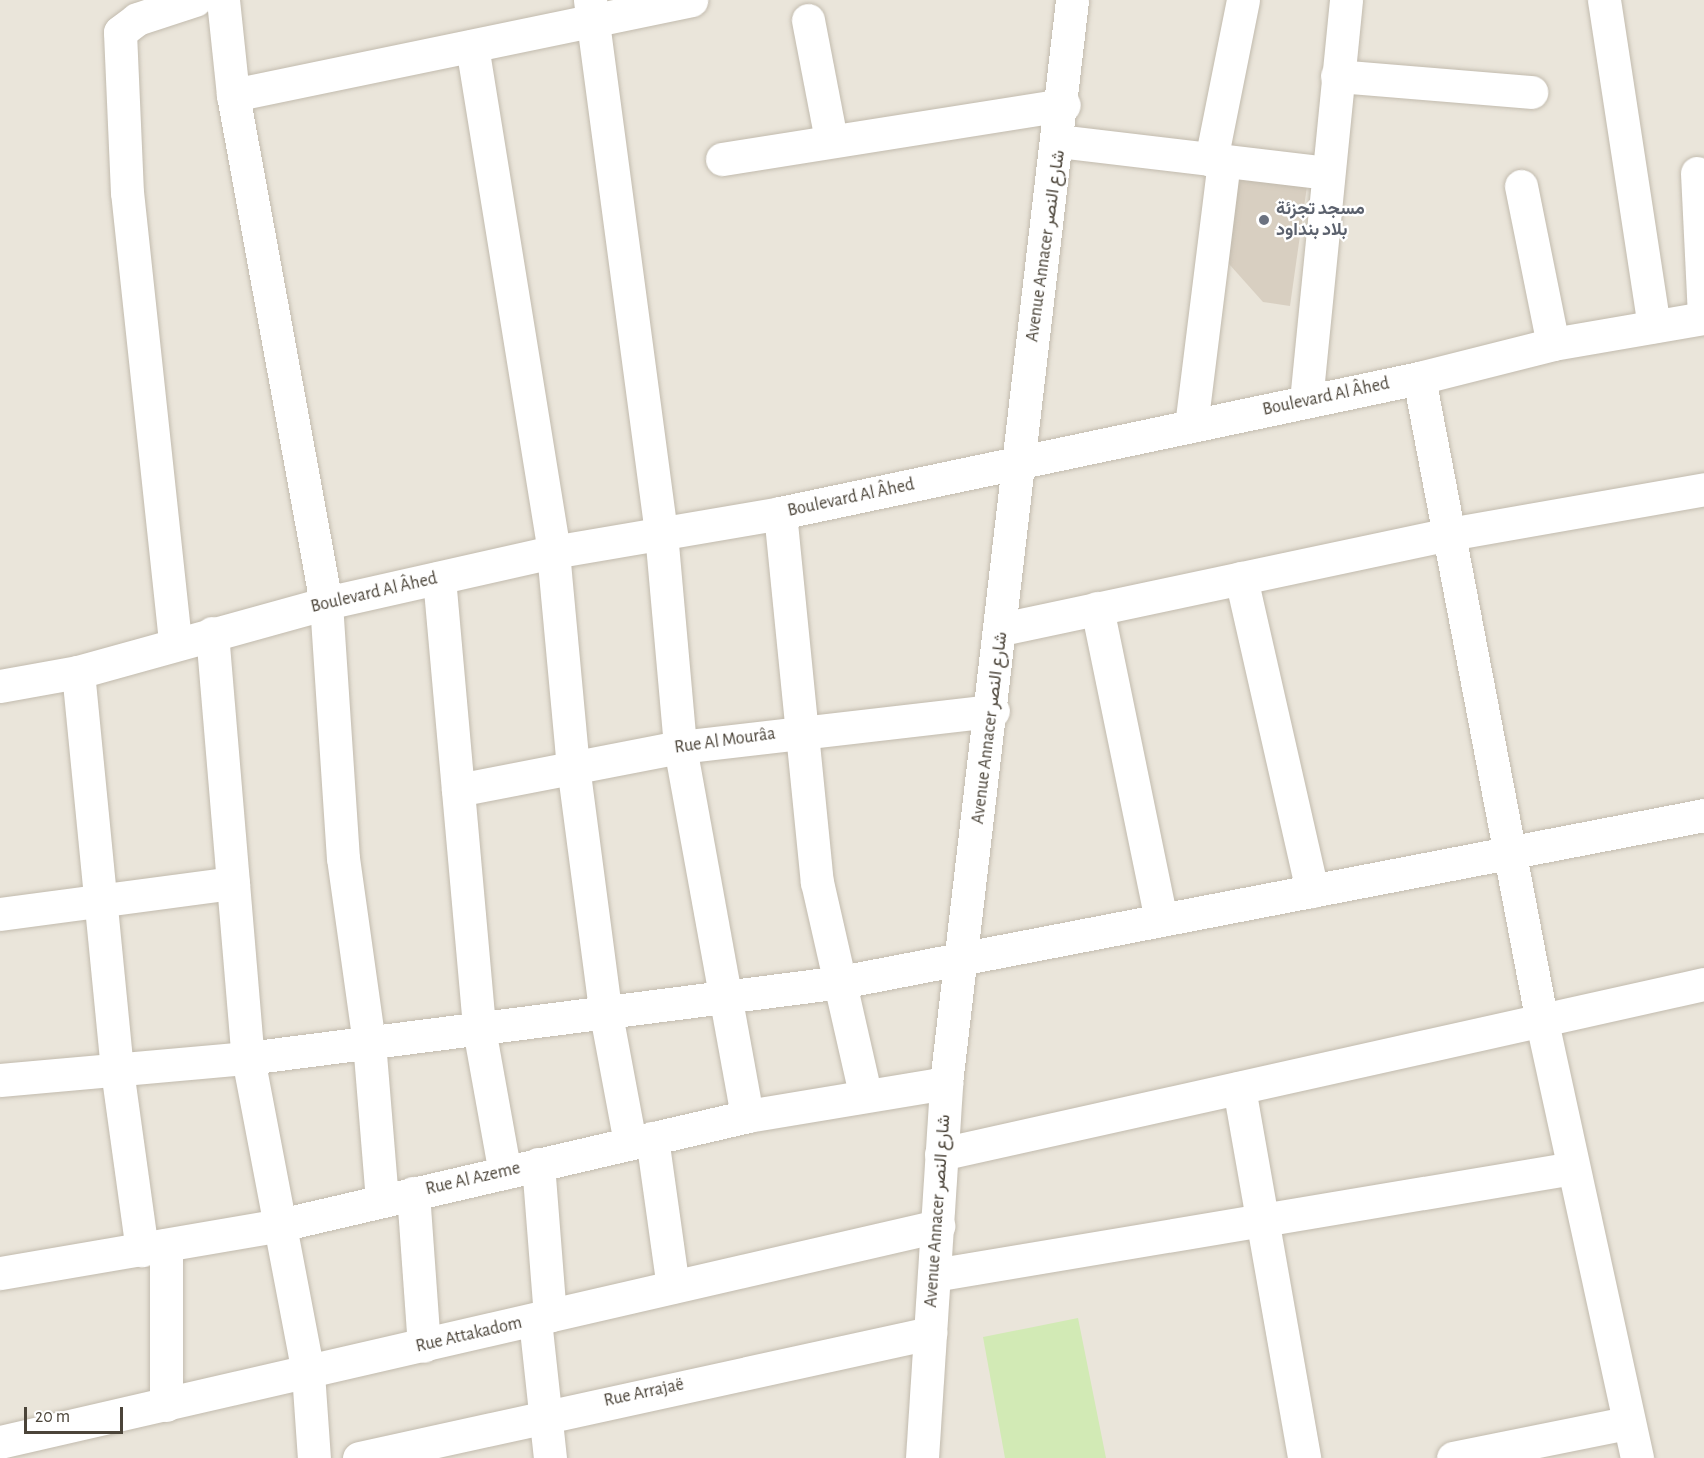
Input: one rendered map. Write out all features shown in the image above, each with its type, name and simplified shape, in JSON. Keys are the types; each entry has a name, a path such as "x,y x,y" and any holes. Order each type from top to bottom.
{"street":[{"path":"223,0 233,94 326,603 343,858 369,1042 424,1346"},
{"path":"233,94 472,46 592,11 691,0"},
{"name":"Avenue Annacer شارع النصر","path":"919,1457 938,1226 946,1083 993,711 1017,464 1064,105 1072,0"},
{"path":"1191,426 1218,160 1243,0"},
{"path":"1306,401 1346,0"},
{"path":"1604,0 1654,326"},
{"path":"176,641 127,193 120,32 136,19 181,2"},
{"path":"592,11 661,533 680,747 727,994 747,1116"},
{"path":"808,20 831,139"},
{"path":"472,46 553,552 573,766 605,1009 641,1140 673,1287"},
{"path":"1337,76 1531,92"},
{"path":"722,159 831,139 1064,105"},
{"path":"1059,141 1327,173"},
{"path":"1697,173 1704,318"},
{"path":"1521,186 1553,344"},
{"name":"Boulevard Al Âhed","path":"0,686 78,672 176,641 326,603 553,552 780,513 1419,378 1553,344 1704,318"},
{"path":"1419,378 1542,1022 1636,1458"},
{"path":"1002,629 1450,534 1704,489"},
{"path":"780,513 799,731 817,882 866,1093"},
{"path":"439,578 479,1029 505,1173"},
{"path":"1241,578 1312,891"},
{"path":"1097,608 1161,921"},
{"path":"212,633 248,1058 308,1373 314,1458"},
{"path":"78,672 98,902 117,1070 154,1248 166,1406"},
{"name":"Rue Al Mourâa","path":"458,790 680,747 799,731 993,711"},
{"path":"0,1080 248,1058 479,1029 605,1009 841,982 960,962 1508,850 1704,815"},
{"path":"0,914 233,884"},
{"path":"941,1154 1542,1022 1704,984"},
{"name":"Rue Al Azeme","path":"0,1273 280,1226 397,1196 747,1116 866,1093 946,1083"},
{"path":"1239,1088 1304,1458"},
{"path":"538,1164 545,1414 550,1458"},
{"path":"934,1275 1573,1168"},
{"name":"Rue Attakadom","path":"0,1442 166,1406 938,1226"},
{"name":"Rue Arrajaë","path":"359,1458 545,1414 930,1333"},
{"path":"1453,1458 1627,1423"}],"shaded area":[{"path":"0,0 1704,0 1704,1458 0,1458"}],"green space":[{"path":"1078,1318 1106,1458 1005,1458 983,1337"}],"building":[{"name":"مسجد تجزئة بلاد بنداود","path":"1232,178 1307,186 1290,306 1263,302 1221,255"}],"place":[{"name":"مسجد تجزئة بلاد بنداود","path":"1264,220"}]}
